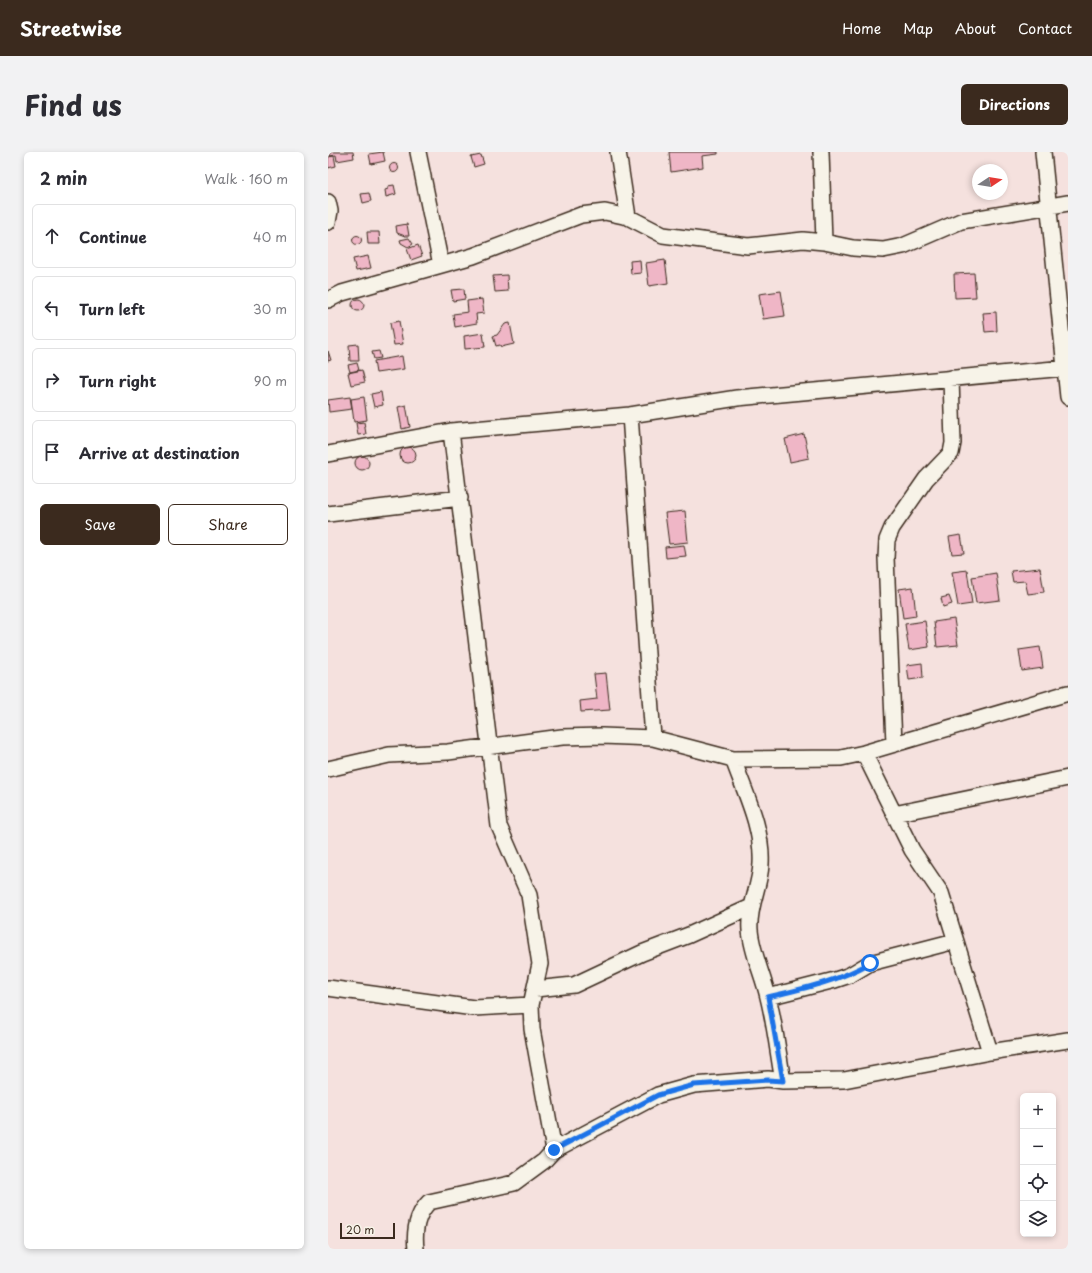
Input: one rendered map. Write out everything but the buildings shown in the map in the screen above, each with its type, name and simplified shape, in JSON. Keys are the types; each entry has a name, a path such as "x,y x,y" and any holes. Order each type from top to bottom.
{"street":[{"path":"418,152 441,265"},
{"path":"618,152 628,217"},
{"path":"821,152 824,242"},
{"path":"1043,152 1068,397"},
{"path":"328,202 330,211 328,222"},
{"path":"328,300 342,293 473,256 581,215 605,212 628,217 663,235 748,246 802,240 824,242 853,248 883,250 903,246 961,221 1068,203"},
{"path":"328,454 451,431 630,415 737,398 1065,368"},
{"path":"894,743 886,558 887,540 892,528 926,479 950,453 952,443 952,378"},
{"path":"630,415 653,738"},
{"path":"451,431 488,746 499,826 529,894 540,964 531,1005 532,1029 554,1150"},
{"path":"328,514 460,498"},
{"path":"328,769 390,755 448,752 562,737 602,736 653,738 733,759 841,758 864,753 1068,692"},
{"path":"864,753 912,850 941,894 990,1052"},
{"path":"733,759 757,826 761,846 761,866 751,907 750,929 755,954 768,997 783,1081"},
{"path":"894,814 1068,778"},
{"path":"535,988 574,985 635,956 688,935 751,907"},
{"path":"768,997 850,975 870,963 955,941"},
{"path":"328,988 474,1008 531,1005"},
{"path":"416,1249 417,1223 420,1211 429,1202 514,1183 544,1161 554,1150 658,1095 694,1085 768,1080 844,1080 990,1052 1068,1040"}],"route":[{"path":"554,1150 658,1095 694,1085 746,1080 783,1081 768,997 850,975 870,963"}]}
